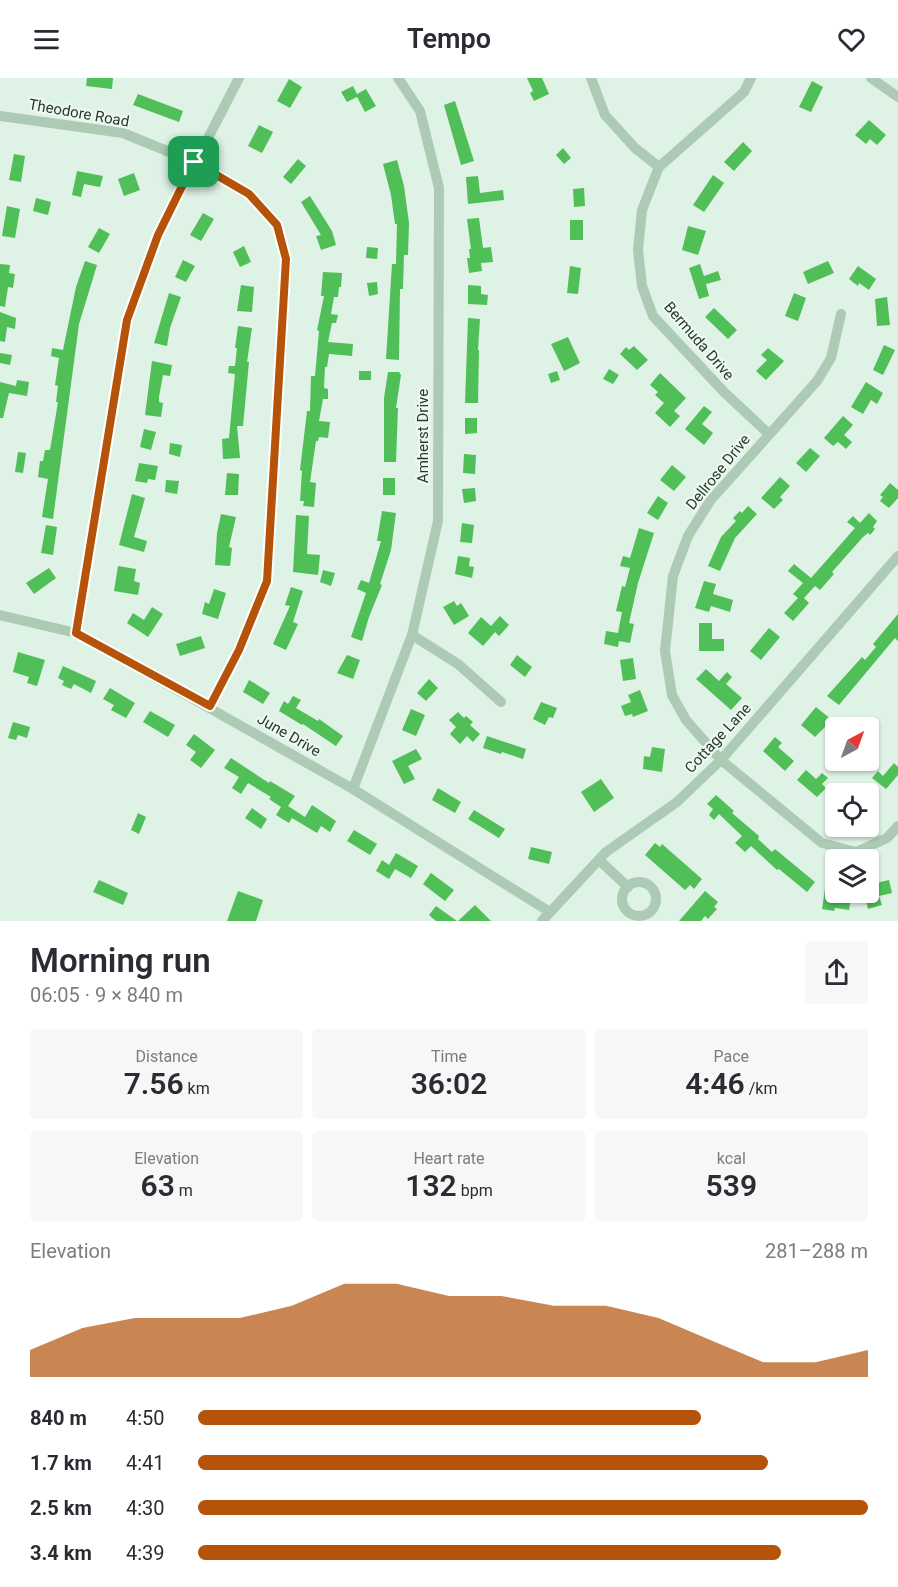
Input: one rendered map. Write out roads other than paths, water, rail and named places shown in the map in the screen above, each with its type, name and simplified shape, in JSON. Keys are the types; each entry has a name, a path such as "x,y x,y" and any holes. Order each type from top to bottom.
{"street":[{"path":"76,633 127,320 158,235 239,78"},
{"name":"Amherst Drive","path":"353,789 412,635 438,521 439,188 420,111 398,78"},
{"path":"591,78 605,115 635,148 659,167"},
{"name":"Bermuda Drive","path":"752,78 744,92 659,167 642,210 638,250 642,286 653,316 724,392 769,434"},
{"path":"871,78 898,97"},
{"name":"Theodore Road","path":"0,116 123,133 194,162 249,194 277,225 286,259 267,581 239,650 210,706"},
{"name":"Dellrose Drive","path":"841,314 831,358 817,381 710,501 688,536 673,576 665,651 672,695 686,720 721,760 822,843 856,852 887,838 898,826"},
{"name":"Cottage Lane","path":"546,916 606,852 677,802 721,760 898,556"},
{"name":"June Drive","path":"0,615 76,633 210,706 353,789 546,916"},
{"path":"412,635 458,664 501,702"},
{"path":"599,860 628,887"},
{"path":"643,883 652,889 656,899 652,909 644,915 628,911 623,896 628,887 632,884 643,883"},
{"path":"620,921 628,911"}]}
